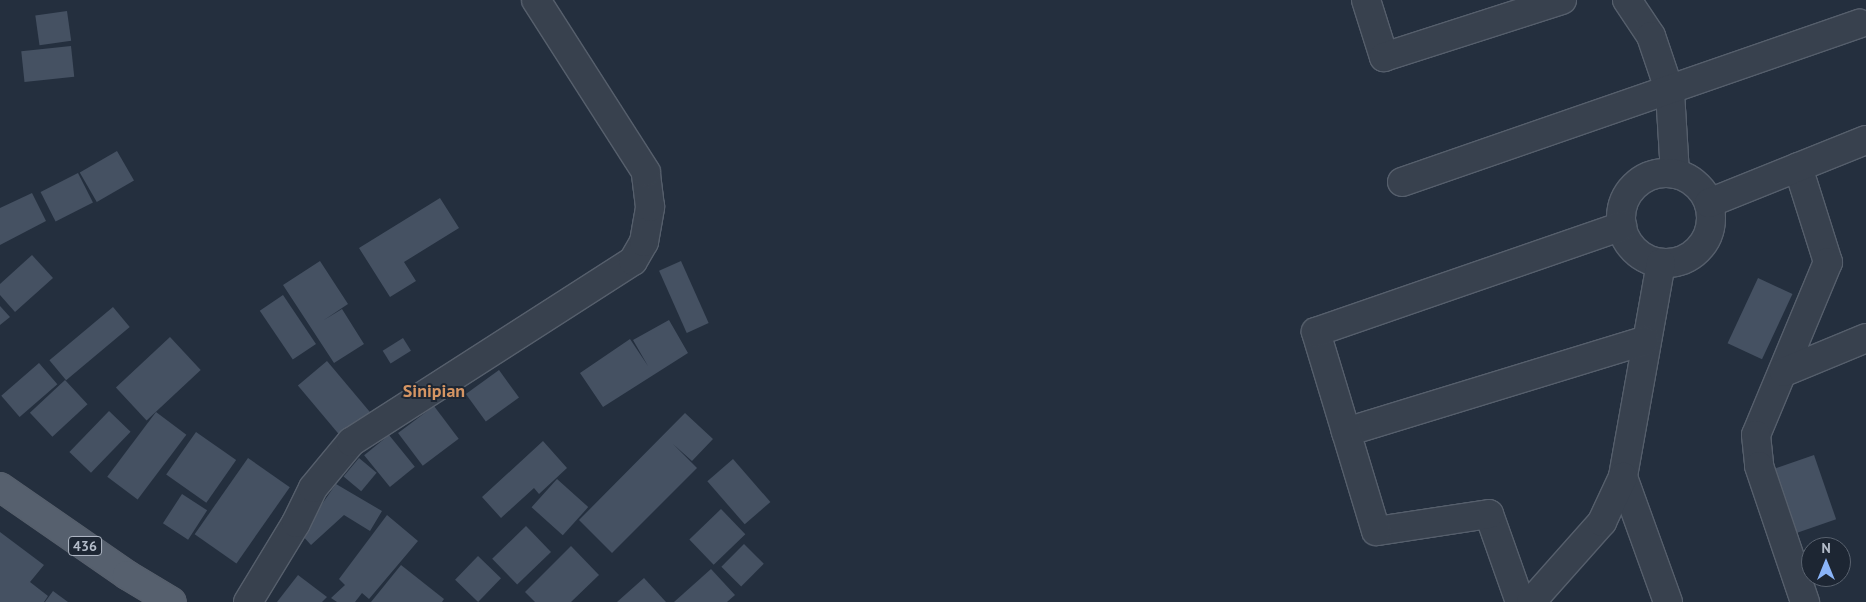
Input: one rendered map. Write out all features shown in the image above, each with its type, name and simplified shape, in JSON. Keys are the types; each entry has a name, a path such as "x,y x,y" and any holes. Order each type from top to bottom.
{"main road":[{"name":"436","path":"0,487 127,575 172,602"}],"street":[{"path":"248,602 296,523 314,488 351,442 633,260 644,242 650,208 646,172 536,0"},
{"path":"1366,0 1384,57 1562,0"},
{"path":"1627,0 1652,36 1670,92 1675,174"},
{"path":"1402,182 1670,92 1859,24"},
{"path":"1709,203 1866,140"},
{"path":"1798,167 1828,262 1784,372 1756,435 1759,466 1805,602"},
{"path":"1675,174 1701,190 1709,203 1712,218 1709,233 1702,247 1690,257 1676,263 1660,263 1635,251 1622,226 1621,212 1634,187 1645,178 1675,174"},
{"path":"1520,602 1489,514 1376,531 1316,332 1622,226"},
{"path":"1531,602 1602,522 1623,477 1644,341 1660,263"},
{"path":"1784,372 1866,338"},
{"path":"1346,432 1644,341"},
{"path":"1623,477 1668,602"}],"building":[{"path":"67,11 71,41 39,45 35,15"},
{"path":"71,46 74,77 25,82 21,51"},
{"path":"117,151 134,180 97,202 80,172"},
{"path":"78,173 93,202 56,221 41,192"},
{"path":"32,193 46,221 0,245 0,208"},
{"path":"440,198 459,228 404,262 416,281 390,297 359,248"},
{"path":"32,255 53,278 15,312 0,295 0,284"},
{"path":"320,261 348,304 324,320 342,309 364,344 334,363 283,285"},
{"path":"681,261 709,323 687,333 659,271"},
{"path":"1758,278 1792,294 1762,359 1728,343"},
{"path":"283,295 316,344 293,360 260,311"},
{"path":"0,306 10,317 0,325"},
{"path":"113,307 130,327 66,380 49,360"},
{"path":"669,320 688,353 603,407 580,373 630,339 648,366 633,340"},
{"path":"170,337 201,370 147,420 116,387"},
{"path":"403,338 411,351 391,363 383,351"},
{"path":"327,361 372,415 343,439 298,385"},
{"path":"39,363 57,384 20,417 1,396"},
{"path":"499,370 519,398 486,422 466,394"},
{"path":"65,380 88,404 52,437 30,413"},
{"path":"434,406 459,439 423,466 398,433"},
{"path":"109,411 131,432 91,473 69,452"},
{"path":"156,412 186,435 138,500 107,477"},
{"path":"685,413 713,439 692,461 673,444 697,468 612,553 579,520"},
{"path":"196,432 236,460 206,503 166,475"},
{"path":"389,435 415,467 390,487 364,455"},
{"path":"543,441 567,468 539,494 534,488 501,518 482,497"},
{"path":"1814,455 1836,519 1791,535 1769,471"},
{"path":"248,458 290,487 236,563 195,534"},
{"path":"359,458 377,473 361,491 344,476"},
{"path":"733,459 770,502 745,524 707,481"},
{"path":"557,479 588,507 563,535 532,507"},
{"path":"336,484 382,511 370,531 344,515 311,545 301,534"},
{"path":"182,494 207,510 188,540 163,523"},
{"path":"721,509 745,534 714,565 689,540"},
{"path":"387,515 418,541 369,599 362,593 355,602 337,602 331,598 345,585 339,579"},
{"path":"526,526 551,552 517,585 492,559"},
{"path":"0,532 44,565 30,582 48,596 44,602 0,602"},
{"path":"744,544 764,564 741,586 721,567"},
{"path":"571,546 599,575 571,602 535,602 525,592"},
{"path":"478,556 501,578 478,602 455,580"},
{"path":"401,565 444,599 442,602 371,602"},
{"path":"711,569 735,595 727,602 674,602"},
{"path":"298,575 327,597 322,602 277,602"},
{"path":"644,578 666,602 617,602"},
{"path":"53,591 68,602 45,602"}],"district":[{"name":"Sinipian","path":"434,391"}]}
